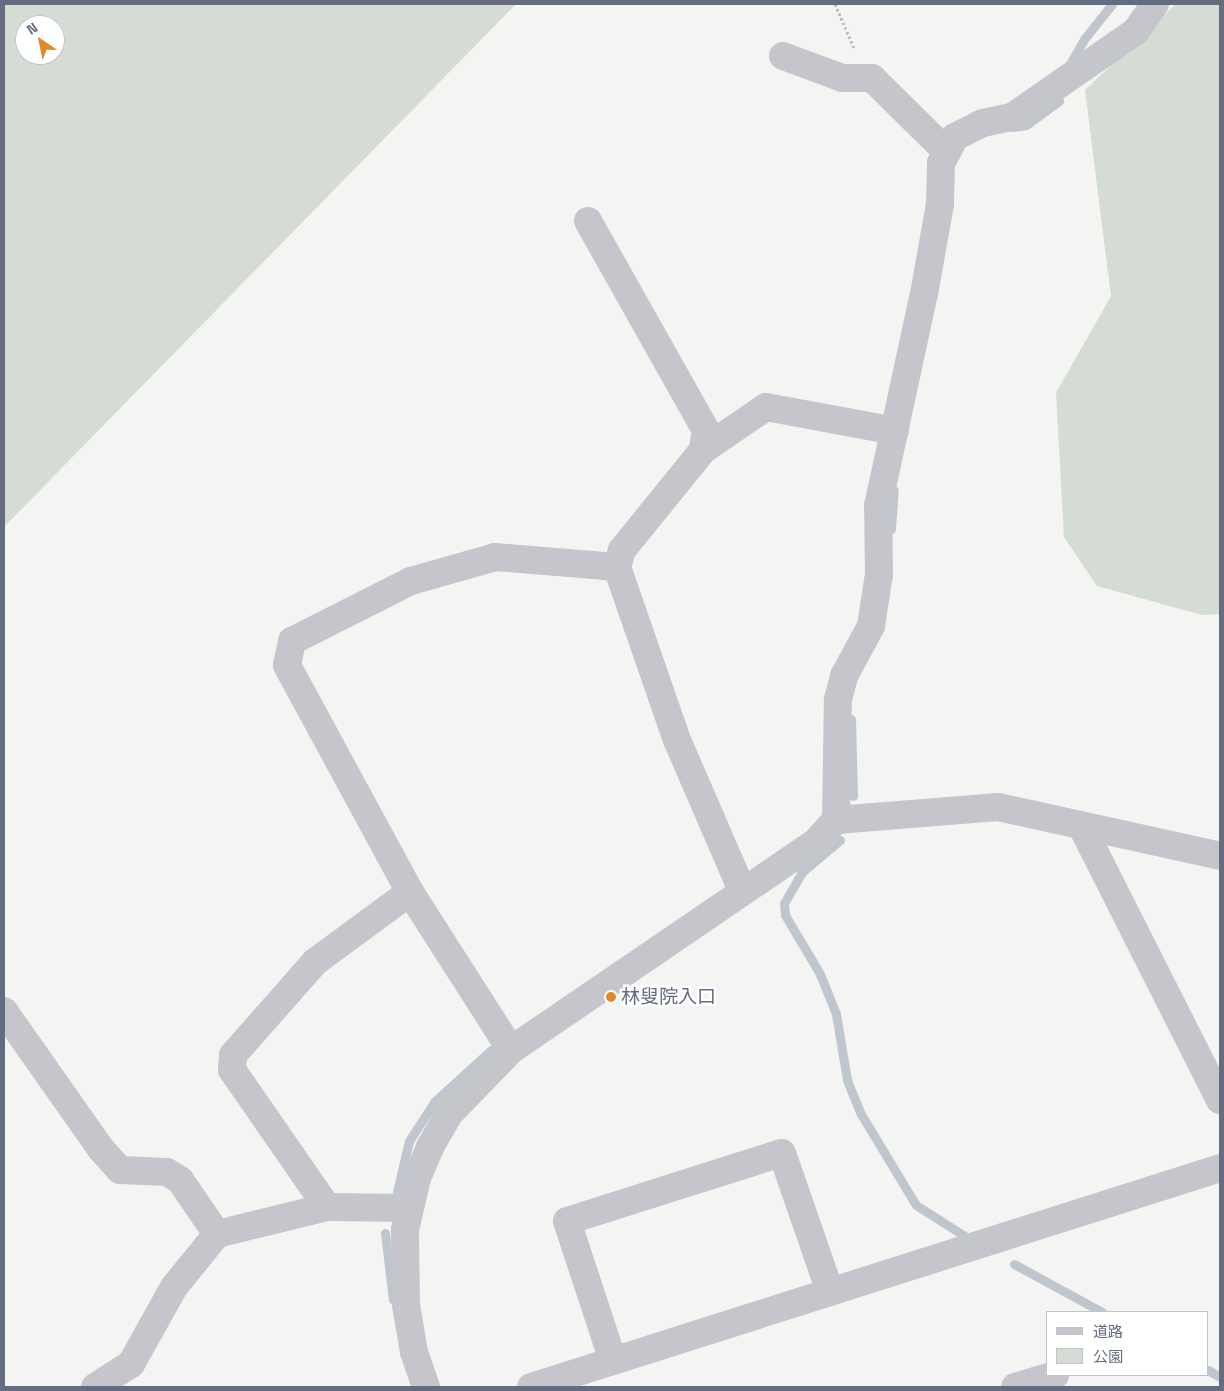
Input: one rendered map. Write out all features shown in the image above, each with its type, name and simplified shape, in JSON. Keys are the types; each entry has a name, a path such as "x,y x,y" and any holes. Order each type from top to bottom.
{"street":[{"path":"426,1387 414,1352 406,1305 405,1230 409,1208 430,1147 450,1113 511,1050 742,890 816,842 836,820 838,699 844,676 871,626 879,574 878,506 895,431 940,204 941,163 955,137 982,123 1012,117 1136,31 1155,4"},
{"path":"783,56 842,78 872,78 947,152"},
{"path":"588,221 706,430 704,450"},
{"path":"742,890 677,740 617,567 622,550 704,450 766,408 895,431"},
{"path":"511,1050 410,892 286,665 292,641 411,581 495,557 617,567"},
{"path":"836,820 998,807 1220,856"},
{"path":"1082,827 1220,1100"},
{"path":"327,1207 232,1070 233,1055 315,962 410,892"},
{"path":"4,1011 101,1149 120,1170 167,1172 180,1180 217,1234"},
{"path":"613,1362 567,1221 782,1153 830,1292"},
{"path":"531,1387 1220,1168"},
{"path":"95,1387 131,1364 174,1287 217,1234 327,1207 409,1208"},
{"path":"1015,1387 1052,1376"}],"path":[{"path":"835,4 846,34 872,78"}],"green space":[{"path":"4,4 516,4 4,527"},
{"path":"1176,4 1220,4 1220,614 1202,615 1097,586 1064,537 1056,393 1111,296 1085,90"}],"waterway":[{"path":"1067,69 1085,38 1112,4"},
{"path":"1013,127 1026,125 1059,101"},
{"path":"891,529 894,490"},
{"path":"851,719 853,796"},
{"path":"840,840 802,872 784,903 785,915 820,974 836,1014 847,1080 861,1114 916,1205 971,1240"},
{"path":"397,1192 409,1141 435,1101 491,1050"},
{"path":"385,1233 393,1300"},
{"path":"1014,1264 1100,1311"},
{"path":"1209,1371 1220,1377"}],"place":[{"name":"林叟院入口","path":"611,997"}]}
